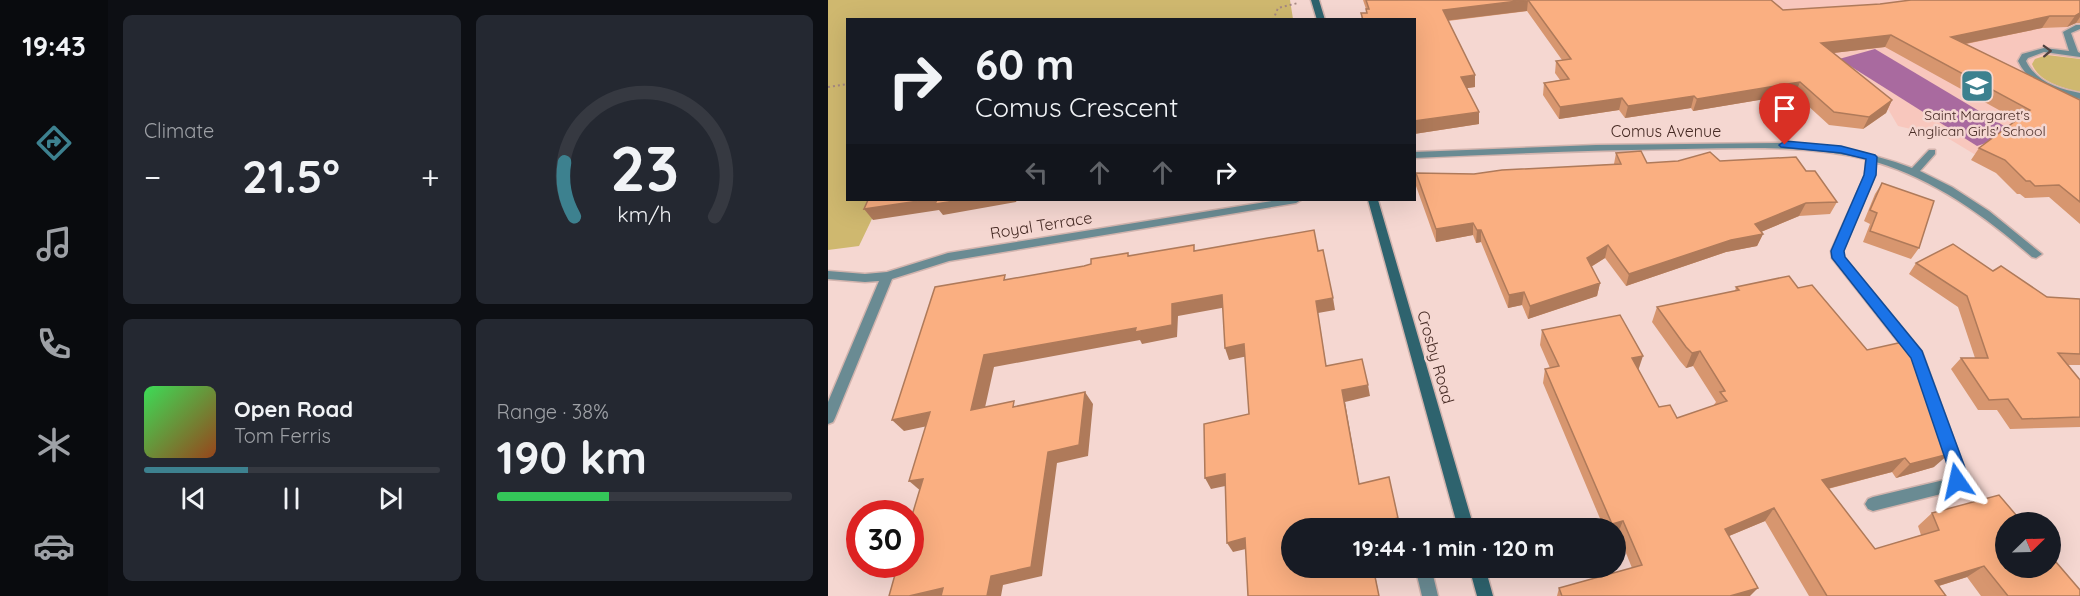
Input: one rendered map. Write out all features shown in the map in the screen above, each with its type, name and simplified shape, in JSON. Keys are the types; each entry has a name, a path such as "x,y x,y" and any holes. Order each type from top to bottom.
{"street":[{"path":"1316,0 1320,18"},
{"path":"2077,54 2067,32 2079,27"},
{"path":"2077,54 2058,51 2032,52 2022,61 2031,75 2042,83 2080,96"},
{"name":"Comus Avenue","path":"1416,154 1619,146 1785,145 1832,148 1871,157 1914,172 1980,210 2014,234 2036,254"},
{"path":"1914,172 1932,152"},
{"path":"1871,157 1870,175 1837,251 1838,258 1917,356 1959,473 1957,481 1952,485 1874,504"},
{"name":"Royal Terrace","path":"828,275 865,278 887,276 948,257 1290,201"},
{"name":"Crosby Road","path":"1373,201 1460,518"},
{"path":"828,418 887,276"},
{"path":"1426,578 1430,596"},
{"path":"1480,578 1485,596"}],"path":[{"path":"1274,18 1278,8 1305,2"},
{"path":"828,87 846,84"}],"shaded area":[{"path":"828,0 1290,0 1293,18 846,18 846,201 881,201 859,246 828,250"},
{"name":"Saint Margaret's Anglican Girls' School","path":"1757,0 2080,0 2080,173 2037,146 1974,154 1946,137 1898,126 1874,85 1864,87"},
{"path":"1875,49 2016,133 1977,146 1839,59"},
{"path":"2047,55 2080,59 2080,92 2052,83 2035,70 2032,64 2035,59"}],"building":[{"path":"1366,0 1526,0 1443,10 1475,75 1461,77 1479,112 1416,121 1416,18 1362,18 1361,13 1367,13 1366,9 1369,9"},
{"path":"1528,0 1771,0 1783,10 1911,0 2080,0 2080,13 2075,16 2050,16 1951,37 2080,100 2080,202 2059,185 2035,186 2030,181 2026,181 2005,160 1979,148 2030,110 1891,35 1821,43 1892,100 1869,117 1834,112 1800,82 1697,99 1694,96 1628,106 1622,98 1560,107 1544,83 1569,79 1556,61 1571,59"},
{"path":"1641,151 1647,163 1678,161 1710,152 1720,161 1796,157 1806,171 1815,171 1837,202 1806,203 1755,224 1763,234 1731,240 1629,274 1608,245 1587,258 1600,283 1530,306 1524,292 1509,295 1481,230 1477,230 1473,223 1436,229 1416,173 1474,174 1502,170 1621,164 1616,153"},
{"path":"1882,183 1934,201 1919,248 1870,231 1877,213 1870,210"},
{"path":"868,201 918,201 864,209"},
{"path":"936,201 954,201 935,204"},
{"path":"1314,230 1318,251 1323,250 1333,298 1316,301 1326,366 1362,359 1368,385 1342,390 1359,484 1389,477 1398,518 1281,518 1281,578 1375,578 1379,596 1248,596 1245,538 1227,543 1225,474 1205,478 1204,424 1249,414 1244,344 1225,348 1222,295 1172,304 1172,325 1135,332 1136,328 984,355 971,410 1014,401 1013,407 1085,392 1079,445 1048,452 1031,567 991,576 987,596 941,596 943,588 909,596 889,596 894,578 924,578 924,500 917,500 923,479 909,481 930,412 892,420 935,287 1005,275 1004,280 1084,266 1091,264 1091,259 1128,253 1128,256 1194,245 1194,251"},
{"path":"1953,244 1993,271 2001,266 2047,297 2080,299 2080,354 2058,353 2080,380 2080,417 2022,419 2008,399 1989,400 1961,358 1988,358 1967,296 1916,263"},
{"path":"1789,276 1798,288 1812,285 1867,350 1912,340 1949,454 1910,464 1905,458 1822,480 1875,549 1939,530 1932,513 1999,495 2013,512 1995,512 1995,578 2061,578 2061,568 2080,590 2080,596 2008,596 1984,566 1935,581 1946,596 1827,596 1774,508 1725,529 1758,588 1730,596 1562,596 1559,588 1595,578 1626,578 1626,569 1642,565 1626,528 1626,518 1609,518 1545,369 1559,366 1542,330 1620,315 1643,356 1632,358 1659,407 1670,405 1677,418 1727,401 1720,392 1725,391 1700,351 1692,353 1686,347 1657,307 1739,290 1736,287"}],"place":[{"name":"Saint Margaret's Anglican Girls' School","path":"1977,86"}],"route":[{"path":"1785,145 1841,150 1871,157 1870,175 1837,251 1838,258 1917,356 1959,473 1957,481"}]}
